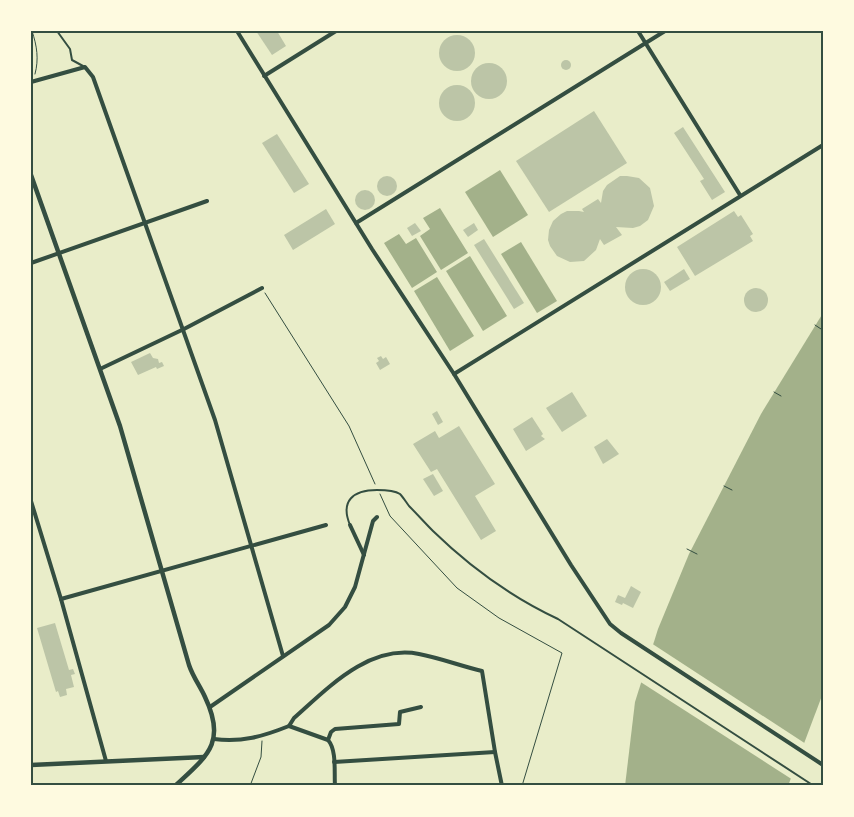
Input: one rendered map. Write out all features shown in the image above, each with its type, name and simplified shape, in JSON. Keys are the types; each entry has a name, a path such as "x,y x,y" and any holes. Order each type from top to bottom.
{"street":[{"path":"237,31 356,223 454,374 571,565 610,624 823,765"},
{"path":"264,76 336,31"},
{"path":"638,31 740,195"},
{"path":"356,223 665,31"},
{"path":"32,82 86,67 93,77 215,420 283,656"},
{"path":"454,374 823,145"},
{"path":"31,175 120,426 192,672 210,707 215,723 214,739 204,757 175,786"},
{"path":"31,263 207,201"},
{"path":"100,369 184,329 262,288"},
{"path":"31,501 61,599 106,761"},
{"path":"210,707 329,625 346,607 355,587 373,521 377,516"},
{"path":"61,599 326,525"},
{"path":"350,526 364,556"},
{"path":"214,739 241,740 262,736 289,726 294,718 353,669 378,658 406,653 418,654 482,672 502,786"},
{"path":"328,740 335,729 399,724 400,712 421,707"},
{"path":"289,726 328,740 331,743 335,786"},
{"path":"334,762 495,752"},
{"path":"31,765 204,757"}],"lane":[{"path":"57,31 70,49 72,60 86,67"},
{"path":"350,526 346,515 347,504 355,494 374,490 399,493 427,525 463,560 506,591 534,608 558,619 814,786"}],"path":[{"path":"32,31 37,46 38,62 32,82"},
{"path":"262,288 348,426 390,516 457,588 499,618 562,653 522,786"},
{"path":"815,325 821,329"},
{"path":"774,392 781,396"},
{"path":"724,486 732,490"},
{"path":"377,516 390,516"},
{"path":"688,549 697,554"},
{"path":"250,786 261,757 262,736"}],"shaded area":[{"path":"500,170 528,215 493,237 465,192"},
{"path":"440,208 468,253 441,270 420,236 430,229 423,218"},
{"path":"399,234 406,244 416,238 437,272 412,288 384,243"},
{"path":"521,242 557,301 537,313 501,254"},
{"path":"470,256 507,316 483,331 446,271"},
{"path":"437,277 474,336 450,351 414,291"},
{"path":"823,313 823,693 788,786 625,786 635,702 658,629 689,554 761,414"}],"pier":[{"path":"651,643 806,744 793,780 639,681"}],"building":[{"path":"256,31 277,31 286,46 272,55"},
{"path":"457,35 464,36 470,40 474,46 474,60 470,66 464,70 457,71 450,70 444,66 440,60 439,53 440,46 444,40 450,36"},
{"path":"564,60 568,60 571,65 570,69 564,70 561,67 561,63"},
{"path":"489,63 496,64 502,68 506,74 506,88 502,94 496,98 489,99 482,98 476,94 472,88 471,81 472,74 476,68 482,64"},
{"path":"457,85 464,86 470,90 474,96 474,110 470,116 464,120 457,121 450,120 444,116 440,110 439,103 440,96 444,90 450,86"},
{"path":"594,111 627,163 549,212 516,161"},
{"path":"683,127 725,192 712,200 700,181 704,179 674,133"},
{"path":"277,134 309,184 294,193 262,143"},
{"path":"387,176 394,179 397,186 394,193 387,196 380,193 377,186 380,179"},
{"path":"620,176 639,178 650,188 654,206 648,220 640,226 633,228 616,227 622,235 604,245 600,239 596,250 584,261 570,262 557,256 548,240 549,230 553,221 567,211 584,212 582,209 598,199 601,203 603,191 607,185"},
{"path":"361,190 369,190 375,196 375,204 369,210 361,210 355,204 355,196"},
{"path":"326,209 335,224 293,250 284,235"},
{"path":"734,211 738,217 741,215 753,234 750,236 753,241 695,276 677,247"},
{"path":"415,223 421,231 412,236 407,228"},
{"path":"474,223 478,230 468,237 463,230"},
{"path":"484,239 524,303 514,309 474,245"},
{"path":"643,269 650,270 656,274 660,280 660,294 656,300 650,304 643,305 636,304 630,300 626,294 625,287 626,280 630,274 636,270"},
{"path":"684,269 690,279 670,291 664,282"},
{"path":"751,288 761,288 768,295 768,305 761,312 751,312 744,305 744,295"},
{"path":"150,353 153,358 158,359 159,363 162,362 164,366 157,369 156,367 138,375 131,362"},
{"path":"381,356 383,359 386,357 390,364 380,370 376,363 379,361 377,358"},
{"path":"572,392 587,416 562,432 546,408"},
{"path":"437,411 443,422 438,425 432,414"},
{"path":"532,417 543,434 541,436 545,439 526,451 513,429"},
{"path":"459,426 495,484 475,496 496,531 481,540 437,469 431,472 413,444 435,431 439,438"},
{"path":"607,439 619,454 603,464 594,447"},
{"path":"433,474 443,491 434,496 423,479"},
{"path":"631,586 641,592 633,608 623,603 622,605 615,602 618,595 625,598"},
{"path":"55,623 69,670 73,669 75,674 71,675 74,687 66,689 67,695 60,697 58,691 56,692 37,628"}]}
